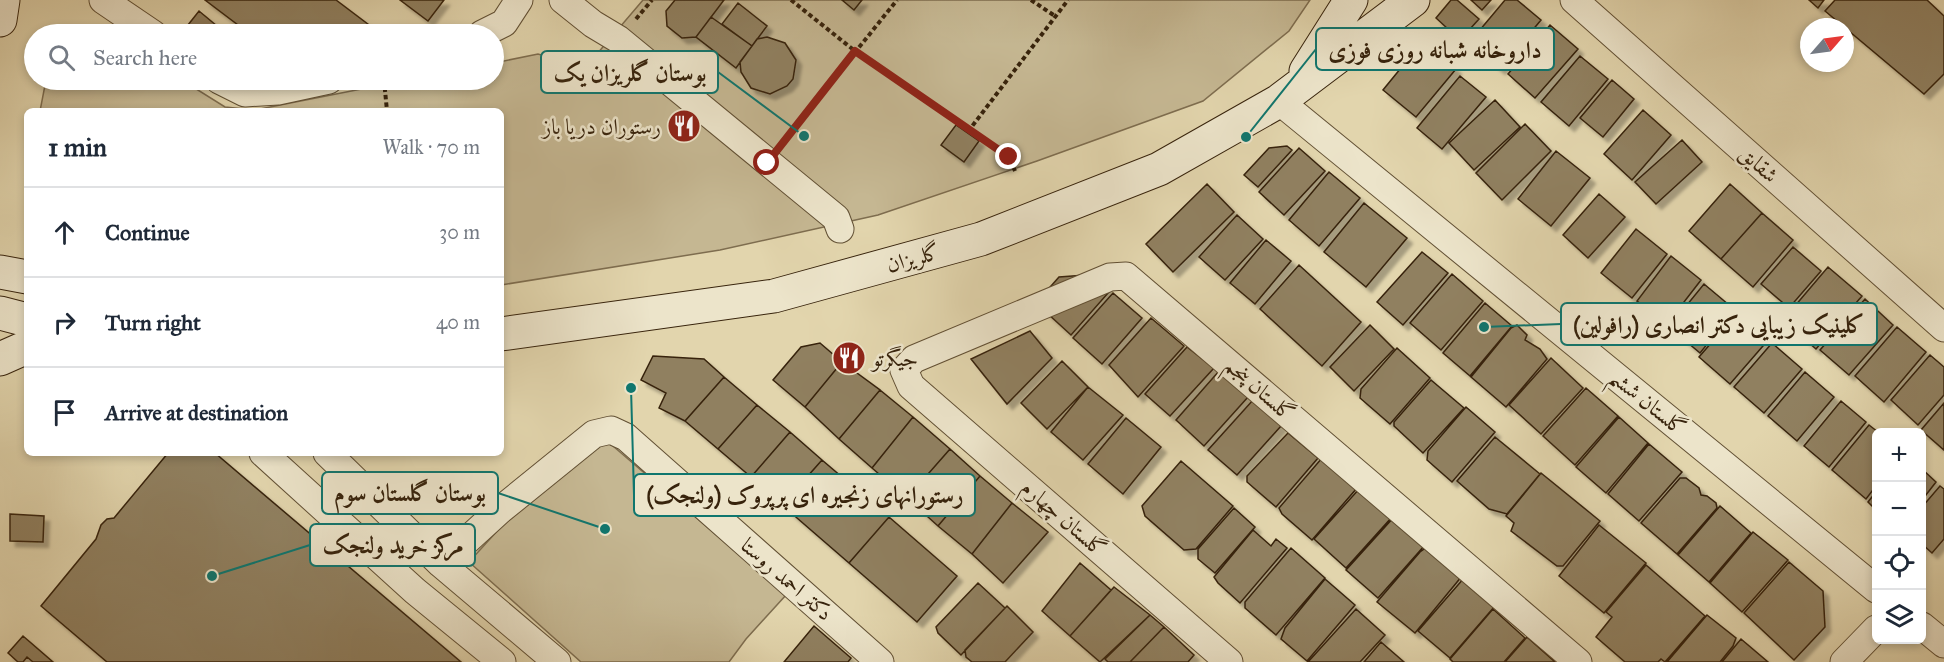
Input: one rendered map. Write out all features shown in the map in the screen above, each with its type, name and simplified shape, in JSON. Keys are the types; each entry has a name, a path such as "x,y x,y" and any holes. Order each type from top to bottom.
{"street":[{"path":"0,20 3,0"},
{"path":"103,0 138,24"},
{"path":"502,24 519,0"},
{"path":"563,0 593,24 618,39 836,218 840,229"},
{"name":"گلریزان","path":"1287,94 1351,0"},
{"name":"گلریزان","path":"504,334 774,296 981,239 1159,169 1287,94 1413,0"},
{"name":"شقایق","path":"1574,0 1944,328"},
{"path":"239,90 245,93 283,90"},
{"name":"گلستان ششم","path":"1287,94 1872,586"},
{"path":"0,272 24,276"},
{"name":"گلستان پنجم","path":"904,370 914,359 925,354 1110,277 1126,276 1578,662"},
{"path":"0,313 24,319"},
{"path":"0,359 24,347"},
{"name":"گلستان چهارم","path":"904,370 911,386 1229,662"},
{"name":"دکتر احمد روستا","path":"441,564 499,511 594,434 611,430 626,437 880,662"},
{"path":"266,456 415,591 501,662"},
{"path":"330,456 441,564 557,662"},
{"path":"1926,629 1944,644"},
{"path":"1844,662 1872,633"}],"path":[{"path":"635,20 652,0"},
{"path":"791,0 855,51 1009,157 1015,171"},
{"path":"767,163 897,0"},
{"path":"1031,0 1055,16"},
{"path":"970,129 1068,0"},
{"path":"385,90 387,108"}],"shaded area":[{"path":"643,0 1310,0 1289,31 1203,101 1037,161 878,215 720,250 504,285 504,108 265,108 356,90 504,90 504,61 538,54 585,68"},
{"path":"44,90 198,90 225,107 235,108 41,108"},
{"path":"606,440 786,595 746,639 729,662 581,662 469,562 530,495"}],"building":[{"path":"205,0 336,0 368,24 237,24"},
{"path":"400,0 444,0 428,21"},
{"path":"675,0 724,0 696,37 682,38 667,26 666,11"},
{"path":"842,0 862,0 854,10"},
{"path":"1451,0 1457,0 1479,19 1460,40 1436,18"},
{"path":"1471,0 1491,0 1482,10"},
{"path":"1505,0 1517,0 1541,20 1500,69 1469,43"},
{"path":"1809,0 1824,0 1818,8"},
{"path":"1835,0 1927,0 1944,16 1944,74 1924,94 1854,35 1854,18 1833,18 1825,11"},
{"path":"738,3 767,26 752,46 722,24"},
{"path":"199,11 215,24 189,24"},
{"path":"711,17 752,46 736,68 696,37"},
{"path":"1550,25 1578,49 1535,98 1508,74"},
{"path":"767,37 785,43 796,60 793,79 787,86 770,94 751,88 741,72 740,62 757,39"},
{"path":"1423,41 1456,69 1416,117 1383,90"},
{"path":"1580,56 1608,79 1569,126 1541,102"},
{"path":"1460,76 1486,97 1442,149 1417,128"},
{"path":"1612,80 1634,99 1603,137 1580,118"},
{"path":"1495,100 1520,127 1474,170 1449,143"},
{"path":"1643,110 1671,135 1632,180 1604,154"},
{"path":"1525,124 1551,151 1502,200 1476,173"},
{"path":"956,125 979,141 964,162 941,145"},
{"path":"1682,140 1702,162 1656,204 1635,182"},
{"path":"1287,146 1292,150 1258,187 1244,175 1269,148"},
{"path":"1299,148 1325,171 1284,215 1259,192"},
{"path":"1556,151 1590,178 1551,226 1518,199"},
{"path":"1329,172 1360,198 1319,246 1289,220"},
{"path":"1207,184 1234,212 1173,272 1146,244"},
{"path":"1730,184 1762,213 1721,259 1689,231"},
{"path":"1599,194 1625,217 1588,258 1563,235"},
{"path":"1364,203 1407,238 1366,287 1324,252"},
{"path":"1762,213 1793,240 1753,287 1721,259"},
{"path":"1237,215 1263,239 1225,280 1199,257"},
{"path":"1636,229 1667,254 1632,298 1601,273"},
{"path":"1266,240 1291,261 1255,304 1230,283"},
{"path":"1793,247 1821,271 1789,308 1761,284"},
{"path":"1422,252 1448,273 1403,325 1377,302"},
{"path":"1671,256 1701,280 1667,324 1637,301"},
{"path":"1299,265 1361,322 1322,366 1260,309"},
{"path":"1828,267 1862,296 1816,349 1783,320"},
{"path":"1099,274 1109,292 1071,335 1036,303 1059,277"},
{"path":"1452,274 1483,301 1441,350 1410,323"},
{"path":"1704,284 1735,310 1700,353 1669,327"},
{"path":"1113,293 1142,318 1102,364 1073,338"},
{"path":"1865,299 1893,325 1849,375 1820,350"},
{"path":"1485,303 1512,326 1470,376 1443,353"},
{"path":"1738,312 1769,339 1730,384 1699,357"},
{"path":"1151,318 1184,346 1138,397 1109,365"},
{"path":"1370,325 1394,349 1354,391 1330,367"},
{"path":"1517,325 1527,335 1525,340 1540,349 1547,359 1506,407 1471,377 1511,328"},
{"path":"1897,327 1926,352 1884,402 1855,376"},
{"path":"1030,331 1052,358 1007,404 971,359"},
{"path":"820,343 842,362 805,407 773,380 801,347"},
{"path":"1772,343 1802,369 1764,413 1734,387"},
{"path":"1187,347 1214,368 1170,416 1145,394"},
{"path":"1397,348 1430,378 1390,424 1360,398 1361,389"},
{"path":"1930,355 1944,367 1944,395 1918,425 1891,400"},
{"path":"653,356 704,359 724,377 685,421 659,408 666,393 641,380"},
{"path":"1551,358 1583,388 1541,434 1509,405"},
{"path":"1062,361 1088,387 1047,429 1021,403"},
{"path":"842,362 880,390 839,439 805,407"},
{"path":"1219,371 1248,397 1204,446 1176,420"},
{"path":"1805,372 1834,397 1797,441 1768,416"},
{"path":"724,377 757,405 718,449 685,421"},
{"path":"1431,380 1464,408 1423,453 1394,426 1394,422"},
{"path":"1088,387 1123,415 1083,460 1051,432"},
{"path":"1586,388 1618,416 1575,465 1543,436"},
{"path":"880,390 913,417 872,468 839,439"},
{"path":"1253,400 1281,426 1237,475 1208,450"},
{"path":"1841,401 1866,422 1829,467 1804,446"},
{"path":"1944,403 1944,450 1926,434 1926,428 1923,428"},
{"path":"757,405 790,432 751,477 718,449"},
{"path":"1466,407 1495,432 1452,482 1427,460 1428,451"},
{"path":"913,417 950,449 907,498 872,468"},
{"path":"1619,417 1648,443 1606,493 1576,467"},
{"path":"1126,418 1161,447 1123,494 1088,464"},
{"path":"1869,425 1873,428 1872,491 1866,499 1832,470"},
{"path":"790,432 822,460 782,505 751,477"},
{"path":"1288,433 1318,458 1276,507 1247,482 1247,476"},
{"path":"1495,437 1540,474 1507,514 1489,509 1457,481"},
{"path":"1649,444 1682,472 1639,521 1608,494"},
{"path":"950,449 980,476 938,526 907,498"},
{"path":"166,456 219,456 461,662 107,662 41,606 96,539 101,525 107,519 114,518"},
{"path":"1322,458 1357,488 1312,540 1282,514 1279,508"},
{"path":"822,460 889,517 849,563 782,505"},
{"path":"1181,461 1233,506 1196,549 1184,550 1145,516 1142,506"},
{"path":"1541,473 1600,521 1563,566 1557,566 1511,531 1514,523 1506,516"},
{"path":"1926,473 1936,482 1926,495"},
{"path":"980,476 1012,503 972,554 938,526"},
{"path":"1680,478 1686,478 1699,488 1701,495 1707,496 1716,503 1717,508 1677,554 1641,523"},
{"path":"1940,486 1944,489 1944,539 1932,553 1926,548 1926,502"},
{"path":"1360,488 1392,517 1346,568 1314,539"},
{"path":"1012,503 1048,532 1003,583 972,554"},
{"path":"1720,506 1751,533 1709,582 1678,555"},
{"path":"1234,508 1255,527 1215,573 1198,559 1198,549"},
{"path":"10,514 44,516 43,542 10,541"},
{"path":"889,517 957,576 917,622 849,563"},
{"path":"1394,517 1425,545 1378,598 1346,570"},
{"path":"1599,525 1646,563 1604,613 1559,576"},
{"path":"1253,530 1271,546 1276,539 1287,548 1240,603 1214,577"},
{"path":"1753,532 1788,560 1742,612 1710,583"},
{"path":"1427,547 1462,576 1415,633 1377,602 1420,552"},
{"path":"1291,548 1325,578 1276,635 1245,608 1245,602"},
{"path":"1789,562 1823,591 1825,627 1794,660 1744,613"},
{"path":"1080,563 1111,590 1070,636 1042,611"},
{"path":"1646,565 1705,616 1665,662 1661,659 1658,662 1625,662 1596,637 1612,617 1606,612"},
{"path":"1464,578 1495,606 1450,658 1418,631"},
{"path":"1325,579 1355,605 1307,661 1281,639 1285,628"},
{"path":"978,583 1005,608 961,655 938,633 936,627"},
{"path":"1114,587 1150,615 1100,662 1070,636"},
{"path":"1007,606 1033,632 1005,662 972,662 966,657 965,650"},
{"path":"1356,609 1385,635 1360,662 1308,662"},
{"path":"1493,609 1525,638 1504,662 1453,662 1450,659"},
{"path":"1150,615 1164,627 1130,662 1108,662 1105,659"},
{"path":"1707,615 1736,638 1733,646 1720,662 1667,662"},
{"path":"814,626 851,658 848,662 784,662"},
{"path":"1164,627 1194,655 1188,662 1130,662"},
{"path":"23,636 53,662 33,662 27,657 23,662 18,662 8,653"},
{"path":"1527,637 1555,662 1505,662"},
{"path":"1741,639 1768,662 1722,662"},
{"path":"1381,642 1404,662 1364,662"}],"place":[{"name":"رستوران دریا باز","path":"684,126"},
{"name":"بوستان گلریزان یک","path":"804,136"},
{"name":"داروخانه شبانه روزی فوزی","path":"1246,137"},
{"name":"کلینیک زیبایی دکتر انصاری (رافولین)","path":"1484,327"},
{"name":"جیگرتو","path":"849,358"},
{"name":"رستورانهای زنجیره ای پرپروک (ولنجک)","path":"631,388"},
{"name":"بوستان گلستان سوم","path":"605,529"},
{"name":"مرکز خرید ولنجک","path":"212,576"}],"route":[{"path":"767,163 855,51 1009,157"}]}
